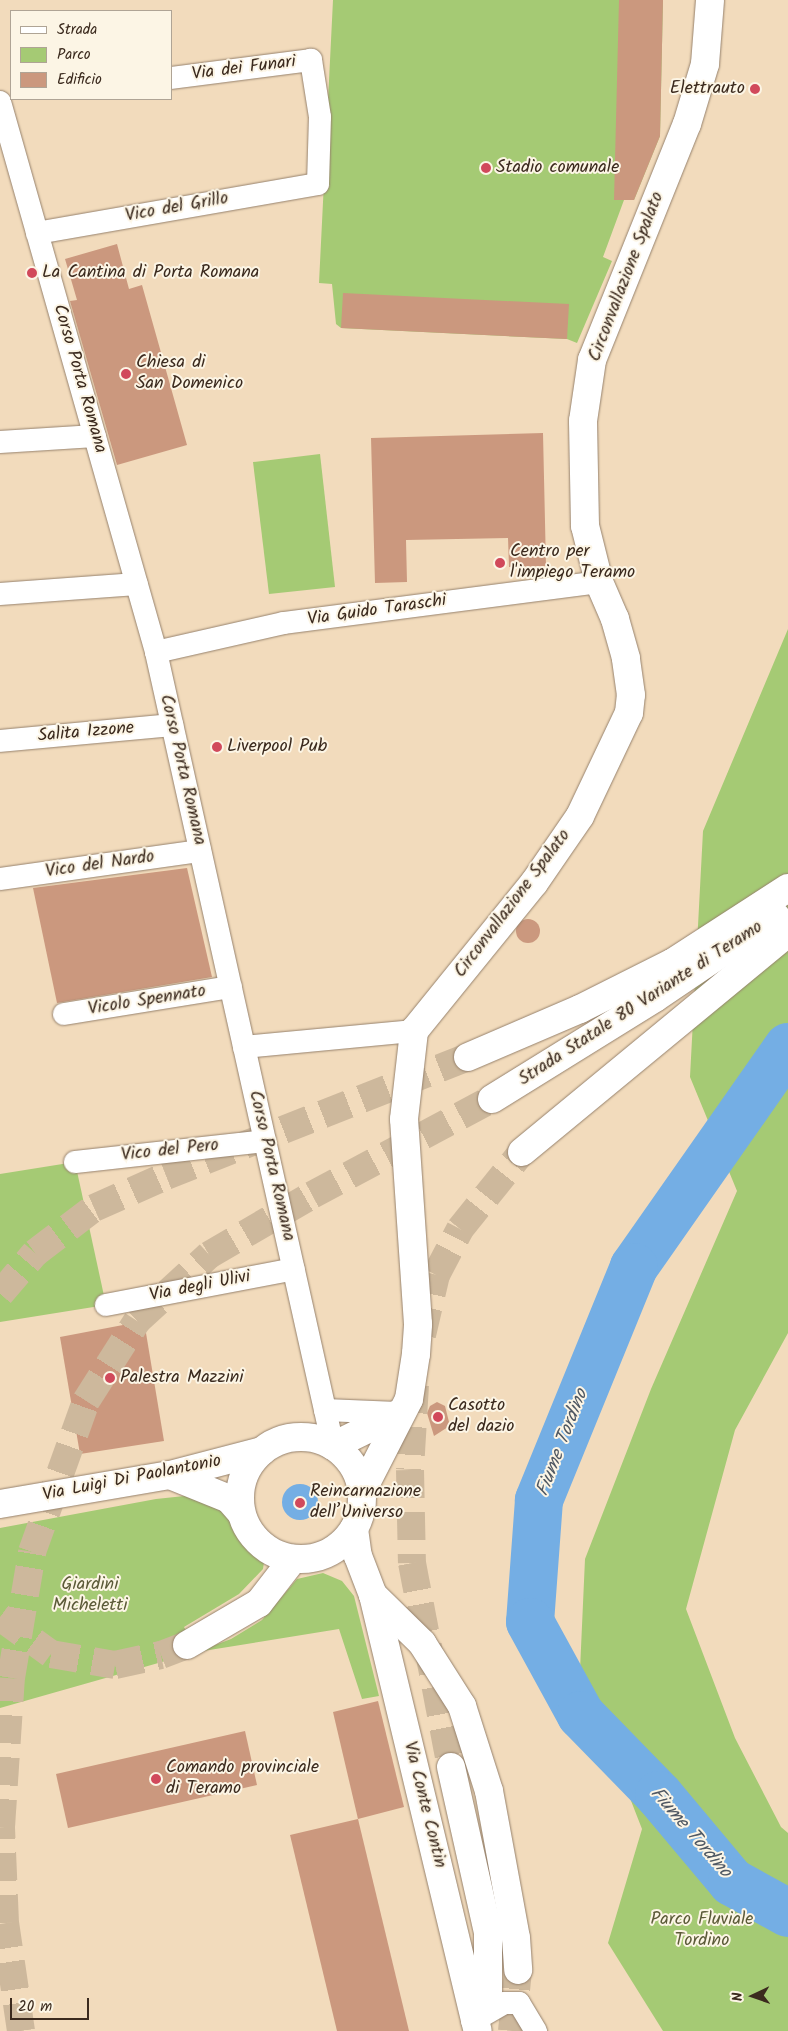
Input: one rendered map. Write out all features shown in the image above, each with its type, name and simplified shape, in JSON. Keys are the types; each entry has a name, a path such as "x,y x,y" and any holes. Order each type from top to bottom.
{"main road":[{"name":"Circonvallazione Spalato","path":"414,1031 534,883 580,816 629,713 631,695 626,658 615,619 599,582 585,526 582,477 583,421 592,360 687,124 705,64 710,0"},
{"path":"522,1152 628,1062 752,936 788,888"},
{"name":"Strada Statale 80 Variante di Teramo","path":"492,1099 752,936 788,907"},
{"path":"468,1057 580,1009 672,963 752,936 788,933"},
{"path":"362,1491 400,1413 409,1399 416,1354 417,1315 404,1119 414,1031"},
{"path":"334,1446 400,1413"},
{"path":"170,1475 229,1499 241,1513 248,1530 260,1544 275,1554 293,1559 324,1555 341,1544 354,1529 361,1510 362,1491 353,1466 334,1446 320,1440 289,1438 262,1450 245,1472 240,1492 241,1513"},
{"name":"Via Luigi Di Paolantonio","path":"0,1504 170,1475 262,1450"},
{"name":"Via Conte Contin","path":"354,1529 358,1556 371,1587 477,2025"},
{"path":"324,1555 353,1567 422,1643 462,1706 489,1791 514,1922 518,1970"},
{"path":"187,1645 259,1603 293,1559"},
{"path":"451,1767 489,1939 488,1991 477,2025"}],"street":[{"name":"Via dei Funari","path":"172,78 311,60 320,116 318,184"},
{"name":"Corso Porta Romana","path":"0,102 156,652 334,1446"},
{"name":"Vico del Grillo","path":"37,233 318,184"},
{"path":"0,442 95,436"},
{"name":"Via Guido Taraschi","path":"156,652 284,623 599,582"},
{"path":"0,594 137,584"},
{"name":"Salita Izzone","path":"0,741 172,725"},
{"name":"Vico del Nardo","path":"0,879 200,851"},
{"name":"Vicolo Spennato","path":"64,1014 231,987"},
{"path":"244,1047 414,1031"},
{"name":"Vico del Pero","path":"76,1162 265,1141"},
{"name":"Via degli Ulivi","path":"106,1305 294,1270"},
{"path":"326,1410 380,1415 400,1413"},
{"path":"477,2025 505,2020 532,2022"}],"green space":[{"name":"Stadio comunale","path":"333,0 663,0 660,136 634,200 624,200 603,257 612,261 577,343 567,339 341,328 336,324 332,284 319,283"},
{"path":"320,454 335,587 269,594 253,462"},
{"name":"Parco Fluviale Tordino","path":"788,629 788,1333 735,1430 686,1609 735,1738 781,1827 788,1833 788,2031 663,2031 608,1943 642,1829 580,1670 585,1559 651,1389 737,1191 690,1077 703,831"},
{"path":"75,1162 106,1305 0,1322 0,1174"},
{"name":"Giardini Micheletti","path":"194,1495 217,1506 232,1523 240,1542 264,1562 263,1569 239,1594 184,1627 197,1652 0,1708 0,1528 156,1499"},
{"path":"323,1573 342,1581 354,1596 379,1696 362,1699 339,1629 197,1652 231,1639 262,1620 297,1579"}],"water":[{"path":"300,1484 307,1485 313,1489 317,1495 317,1509 313,1515 307,1519 300,1520 293,1519 287,1515 283,1509 282,1502 283,1495 287,1489 293,1485"}],"building":[{"path":"619,0 663,0 660,136 634,200 614,200"},
{"name":"Chiesa di San Domenico","path":"117,244 129,289 142,285 187,445 117,465 70,301 77,300 65,259"},
{"path":"343,293 569,304 567,339 341,328"},
{"path":"543,433 546,566 509,567 508,538 406,540 407,582 375,583 371,438"},
{"path":"187,868 212,977 57,1003 33,888"},
{"path":"528,919 533,920 539,926 539,936 533,942 528,943 523,942 517,936 516,931 517,926 523,920"},
{"name":"Palestra Mazzini","path":"144,1321 164,1441 80,1454 60,1337"},
{"name":"Casotto del dazio","path":"437,1402 445,1406 449,1422 448,1427 434,1436 427,1413 430,1406"},
{"path":"378,1701 404,1807 358,1819 333,1712"},
{"name":"Comando provinciale di Teramo","path":"245,1731 257,1785 68,1828 56,1774"},
{"path":"358,1819 409,2031 337,2031 290,1835"}],"waterway":[{"name":"Fiume Tordino","path":"788,1047 634,1267 539,1500 530,1622 581,1715 659,1795 732,1882 788,1913"}],"tunnel":[{"path":"0,1294 35,1253 94,1208 166,1176 468,1057"},
{"path":"21,2031 5,1923 1,1827 11,1678 32,1552 86,1401 137,1321 209,1255 312,1195 492,1099"},
{"path":"422,1335 436,1275 460,1229 522,1152"},
{"path":"415,1385 410,1470 412,1563 451,1767"},
{"path":"0,1617 51,1654 115,1665 161,1655 187,1645"},
{"path":"512,2031 518,1970"}],"place":[{"name":"Elettrauto","path":"755,89"},
{"name":"Stadio comunale","path":"486,168"},
{"name":"La Cantina di Porta Romana","path":"32,273"},
{"name":"Chiesa di San Domenico","path":"126,374"},
{"name":"Centro per l'impiego Teramo","path":"500,563"},
{"name":"Liverpool Pub","path":"217,747"},
{"name":"Palestra Mazzini","path":"110,1378"},
{"name":"Casotto del dazio","path":"438,1417"},
{"name":"Reincarnazione dell’Universo","path":"300,1503"},
{"name":"Comando provinciale di Teramo","path":"156,1779"}]}
